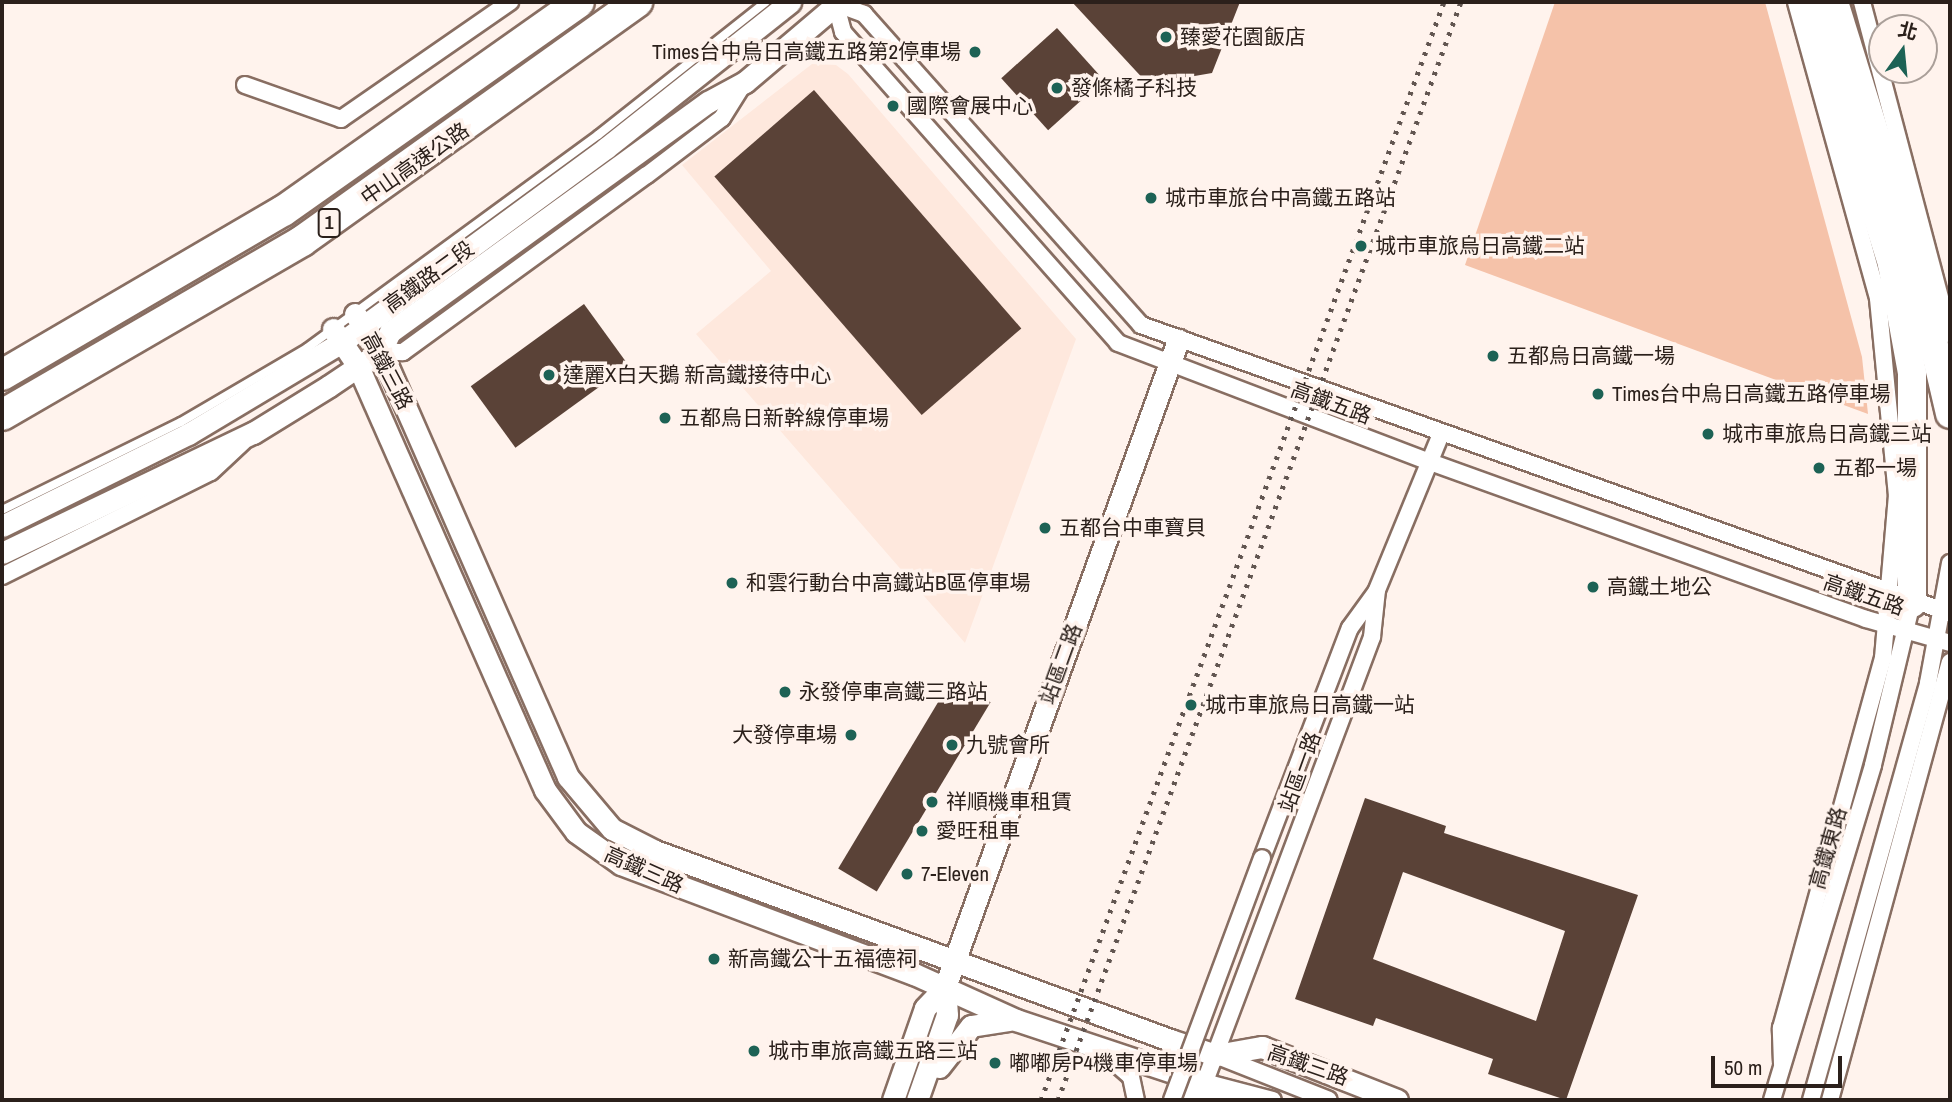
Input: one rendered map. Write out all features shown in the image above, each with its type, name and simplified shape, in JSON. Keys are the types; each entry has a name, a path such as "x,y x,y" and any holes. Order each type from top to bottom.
{"highway":[{"name":"中山高速公路","path":"2,375 283,211 579,2"},
{"name":"中山高速公路","path":"2,415 302,241 637,2"},
{"path":"1810,2 1847,83 1914,260 1950,414"},
{"path":"1834,2 1847,83 1892,264 1912,373 1902,600"}],"street":[{"path":"245,85 341,119 510,2"},
{"name":"高鐵路二段","path":"2,526 188,434 338,336 606,148 789,2"},
{"path":"1782,1064 1781,1028 1888,626 1902,600 1896,473 1885,337 1796,2"},
{"path":"1862,2 1950,335"},
{"name":"高鐵路二段","path":"2,553 253,433 381,351 390,332 708,102 745,82 837,3"},
{"name":"高鐵五路","path":"837,3 864,14 1121,308 1178,340 1902,600 1947,613"},
{"name":"高鐵五路","path":"837,3 843,32 1103,331 1168,366 1888,626 1944,642"},
{"name":"高鐵三路","path":"359,320 381,351 560,760 594,814 655,851 1216,1055 1329,1100"},
{"name":"高鐵三路","path":"338,336 358,366 545,790 576,832 621,864 945,987 1016,1020 1228,1100"},
{"name":"站區二路","path":"893,1100 925,1008 945,987 1178,340"},
{"name":"高鐵路二段","path":"2,576 211,472 253,433"},
{"name":"站區一路","path":"1181,1100 1200,1091 1216,1055 1371,637 1377,590 1441,434"},
{"path":"1811,1100 1944,642 1950,566"},
{"path":"1172,1100 1350,628 1377,590"},
{"name":"高鐵東路","path":"1772,1100 1782,1064 1797,1034 1908,633 1902,600"},
{"path":"1830,1100 1950,662"},
{"name":"站區二路","path":"917,1100 947,1016 945,987"},
{"path":"917,1100 966,1029 990,1019 1016,1020"},
{"name":"高鐵三路","path":"1216,1055 1262,1048 1397,1100"},
{"path":"1098,1051 1131,1077 1136,1100"},
{"name":"高鐵三路","path":"1200,1091 1273,1100"}],"lane":[{"name":"高鐵路二段","path":"359,320 766,2"},
{"name":"高鐵路二段","path":"2,510 181,422 338,336"}],"shaded area":[{"path":"1555,2 1765,2 1862,357 1868,414 1465,265"},
{"path":"812,64 836,65 848,74 1076,339 965,643 696,334 771,271 682,165"}],"building":[{"name":"臻愛花園飯店","path":"1072,2 1240,2 1212,73 1148,84"},
{"path":"1057,28 1104,80 1048,130 1001,78"},
{"path":"814,90 1021,328 922,415 714,177"},
{"name":"達麗X白天鵝 新高鐵接待中心","path":"584,304 629,365 515,448 471,386"},
{"path":"952,679 991,702 877,892 838,868"},
{"path":"1365,798 1446,826 1444,833 1638,895 1566,1100 1488,1074 1493,1059 1376,1018 1373,1026 1295,999","holes":["1403,872 1565,931 1536,1021 1373,959"]}],"railway":[{"path":"1041,1100 1444,2"},
{"path":"1058,1100 1461,2"}],"place":[{"name":"臻愛花園飯店","path":"1166,37"},
{"name":"Times台中烏日高鐵五路第2停車場","path":"975,52"},
{"name":"發條橘子科技","path":"1057,88"},
{"name":"國際會展中心","path":"893,106"},
{"name":"城市車旅台中高鐵五路站","path":"1151,198"},
{"name":"城市車旅烏日高鐵二站","path":"1361,246"},
{"name":"五都烏日高鐵一場","path":"1493,356"},
{"name":"達麗X白天鵝 新高鐵接待中心","path":"549,375"},
{"name":"Times台中烏日高鐵五路停車場","path":"1598,394"},
{"name":"五都烏日新幹線停車場","path":"665,418"},
{"name":"城市車旅烏日高鐵三站","path":"1708,434"},
{"name":"五都一場","path":"1819,468"},
{"name":"五都台中車寶貝","path":"1045,528"},
{"name":"和雲行動台中高鐵站B區停車場","path":"732,583"},
{"name":"高鐵土地公","path":"1593,587"},
{"name":"永發停車高鐵三路站","path":"785,692"},
{"name":"城市車旅烏日高鐵一站","path":"1191,705"},
{"name":"大發停車場","path":"851,735"},
{"name":"九號會所","path":"952,745"},
{"name":"祥順機車租賃","path":"932,802"},
{"name":"愛旺租車","path":"922,831"},
{"name":"7-Eleven","path":"907,874"},
{"name":"新高鐵公十五福德祠","path":"714,959"},
{"name":"城市車旅高鐵五路三站","path":"754,1051"},
{"name":"嘟嘟房P4機車停車場","path":"995,1063"}]}
